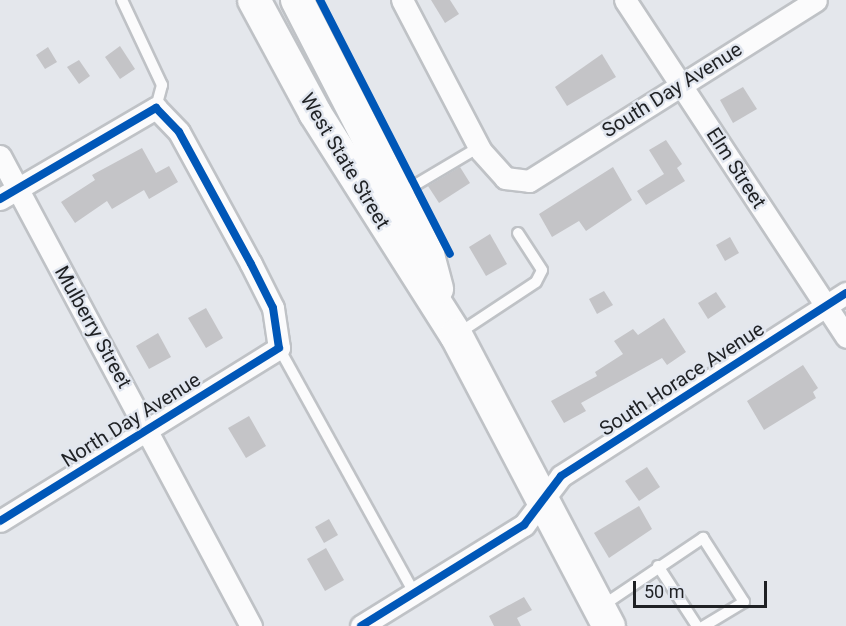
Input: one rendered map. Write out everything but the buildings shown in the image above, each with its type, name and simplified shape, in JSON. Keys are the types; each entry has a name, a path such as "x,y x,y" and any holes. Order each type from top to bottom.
{"main road":[{"name":"West State Street","path":"254,0 315,113 451,326 604,617"},
{"name":"West State Street","path":"297,0 428,255 451,326"}],"street":[{"path":"402,0 479,147"},
{"name":"Elm Street","path":"625,0 846,337"},
{"name":"South Day Avenue","path":"479,147 505,178 529,181 816,0"},
{"path":"9,194 156,108 179,132 251,264 273,308 279,348"},
{"name":"Mulberry Street","path":"0,156 9,194 148,427 251,626"},
{"name":"South Horace Avenue","path":"361,626 524,525 561,476 846,293"},
{"name":"North Day Avenue","path":"0,521 148,427 279,348"}],"lane":[{"path":"122,0 162,85 156,108"},
{"path":"397,196 479,147"},
{"path":"451,326 536,282 542,270 519,233"},
{"path":"279,348 414,593"},
{"path":"604,617 658,566 703,538 744,602 704,626"},
{"path":"658,566 697,626"}],"cycle path":[{"path":"320,0 450,254"},
{"path":"0,199 156,108 179,132 251,264 273,308 279,348 0,521"},
{"path":"361,626 524,525 561,476 846,293"}]}
